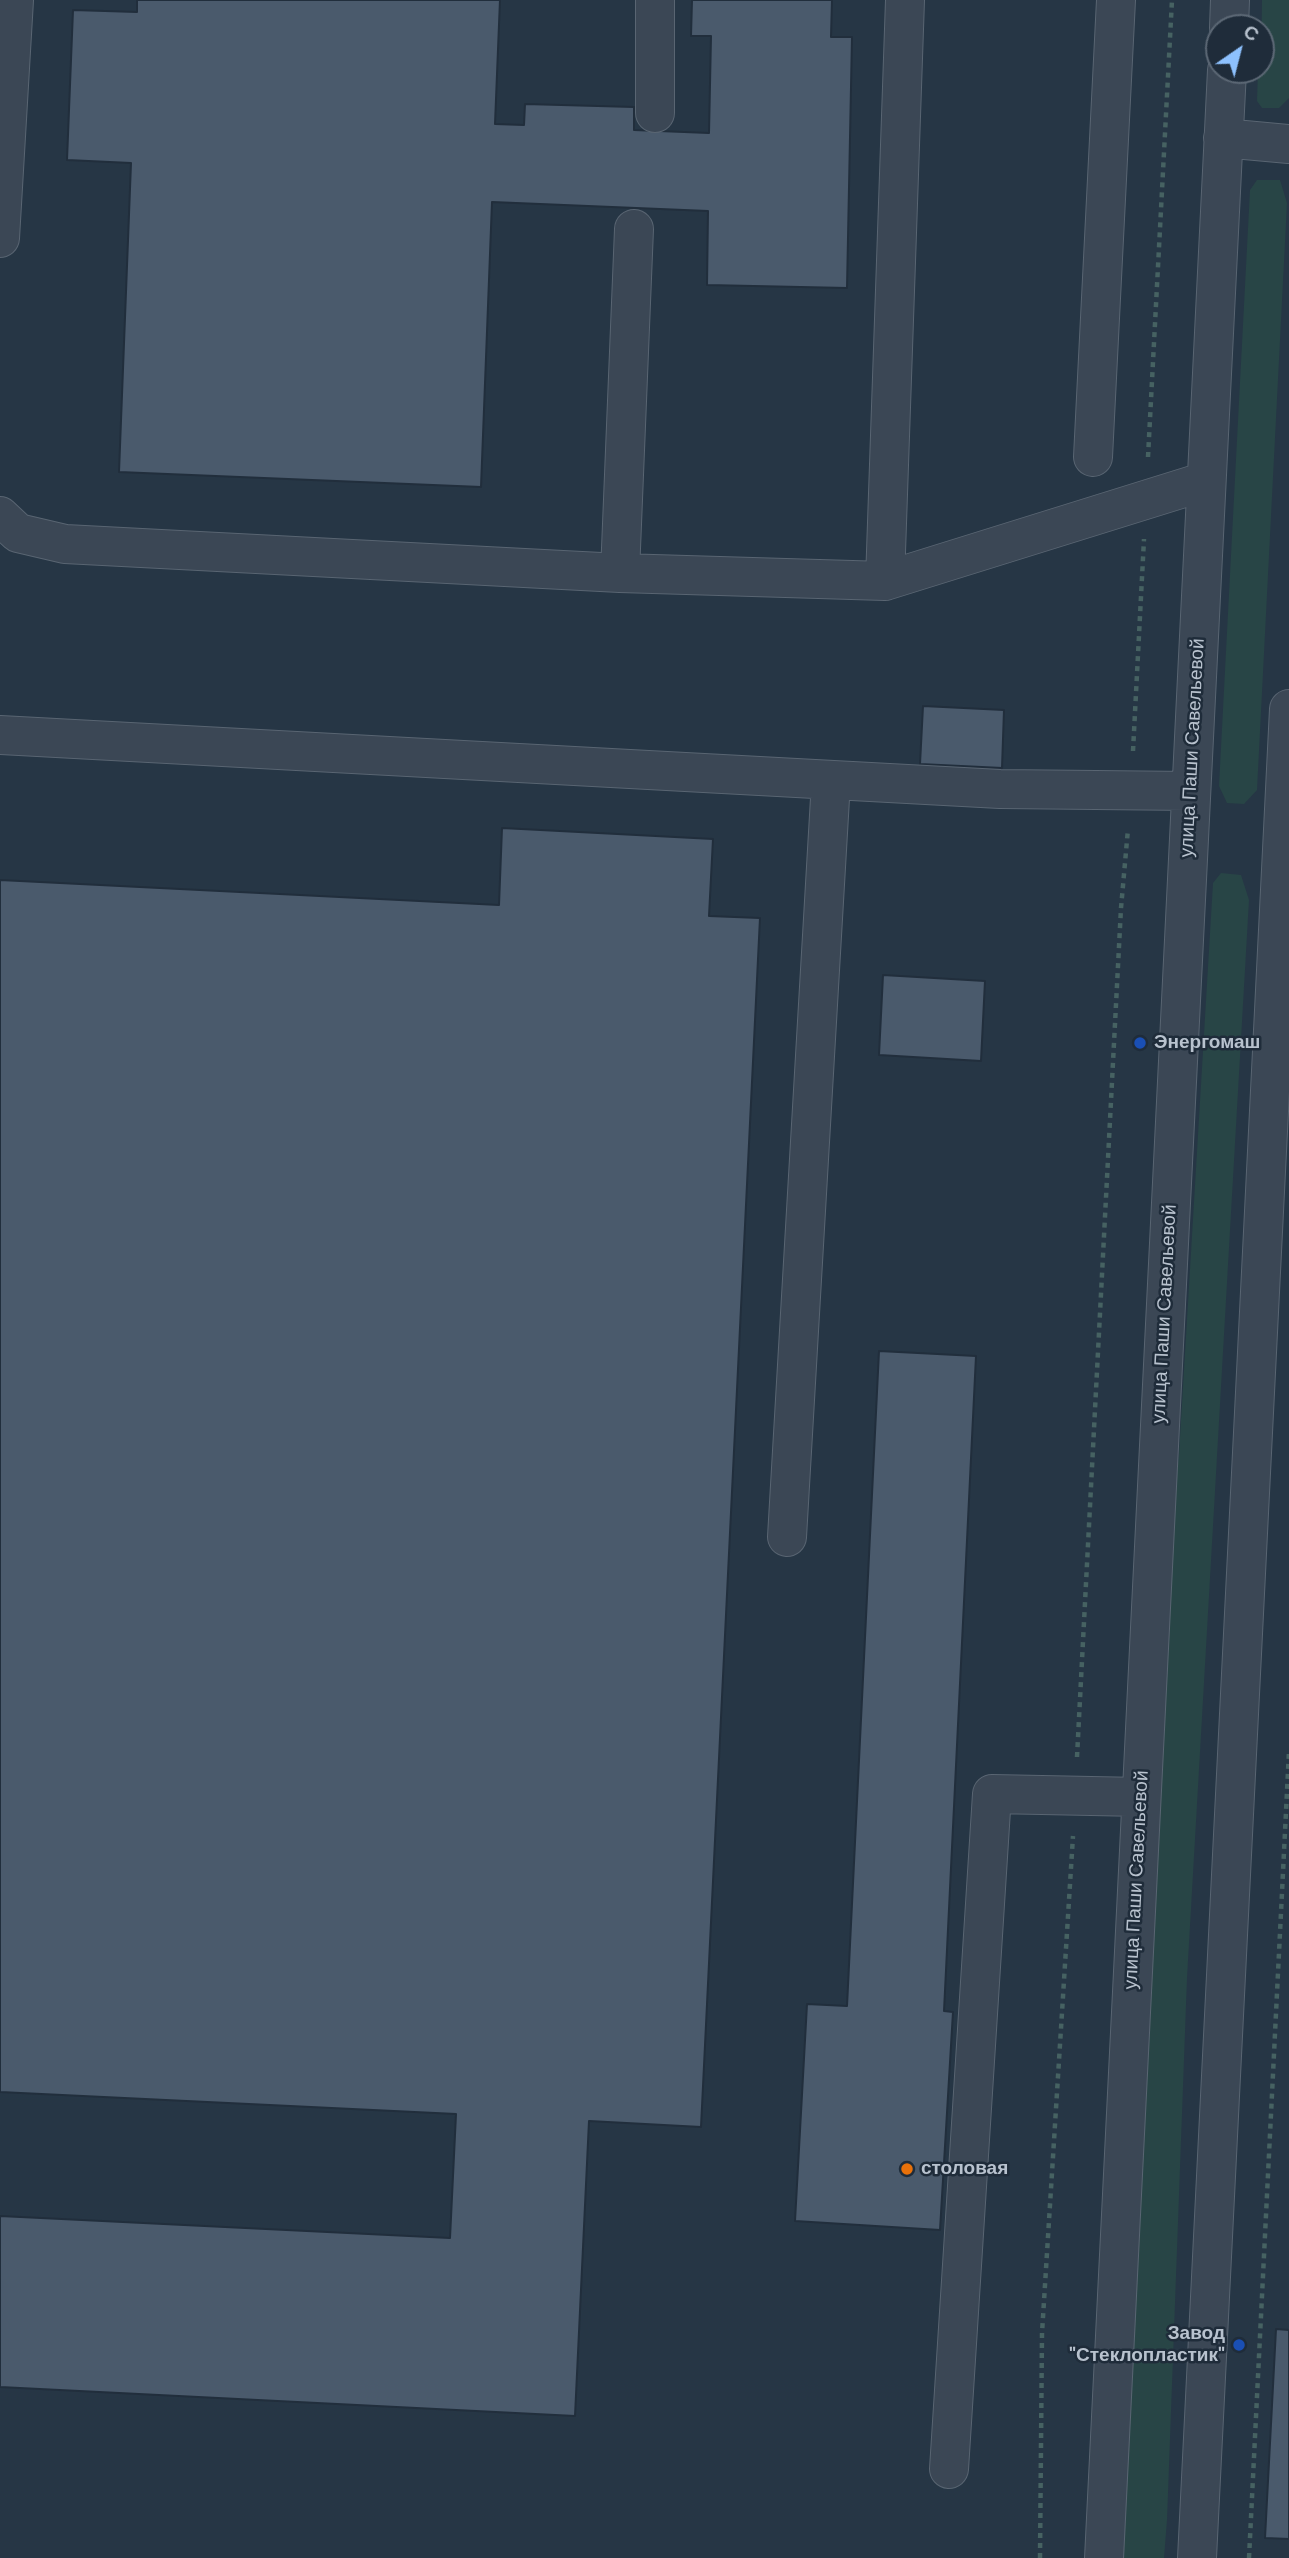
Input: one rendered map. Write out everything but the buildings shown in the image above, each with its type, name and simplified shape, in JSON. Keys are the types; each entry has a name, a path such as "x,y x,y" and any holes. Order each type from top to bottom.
{"street":[{"path":"0,238 14,0"},
{"path":"655,0 655,113"},
{"path":"885,581 905,0"},
{"path":"1093,457 1116,0"},
{"name":"улица Паши Савельевой","path":"1104,2558 1226,84"},
{"path":"1223,138 1289,144"},
{"path":"620,573 634,229"},
{"path":"0,516 18,533 65,544 620,573 885,581 1206,481"},
{"path":"1197,2558 1289,709"},
{"path":"0,735 1000,789 1191,791"},
{"path":"787,1537 831,780"},
{"path":"949,2469 992,1794 1141,1797"}],"path":[{"path":"1040,2558 1042,2333 1075,1796 1172,0"},
{"path":"1250,2558 1289,1751"}],"green space":[{"path":"1262,0 1289,0 1289,98 1279,108 1262,108 1257,101 1258,84 1275,84 1275,14 1262,14"},
{"path":"1257,180 1280,180 1287,203 1257,790 1244,804 1227,803 1219,786 1250,190"},
{"path":"1221,873 1241,875 1249,900 1187,1978 1167,2520 1164,2558 1121,2558 1141,1797 1179,1454 1213,883"}],"place":[{"name":"Энергомаш","path":"1140,1043"},
{"name":"столовая","path":"907,2169"},
{"name":"Завод \"Стеклопластик\"","path":"1239,2345"}]}
